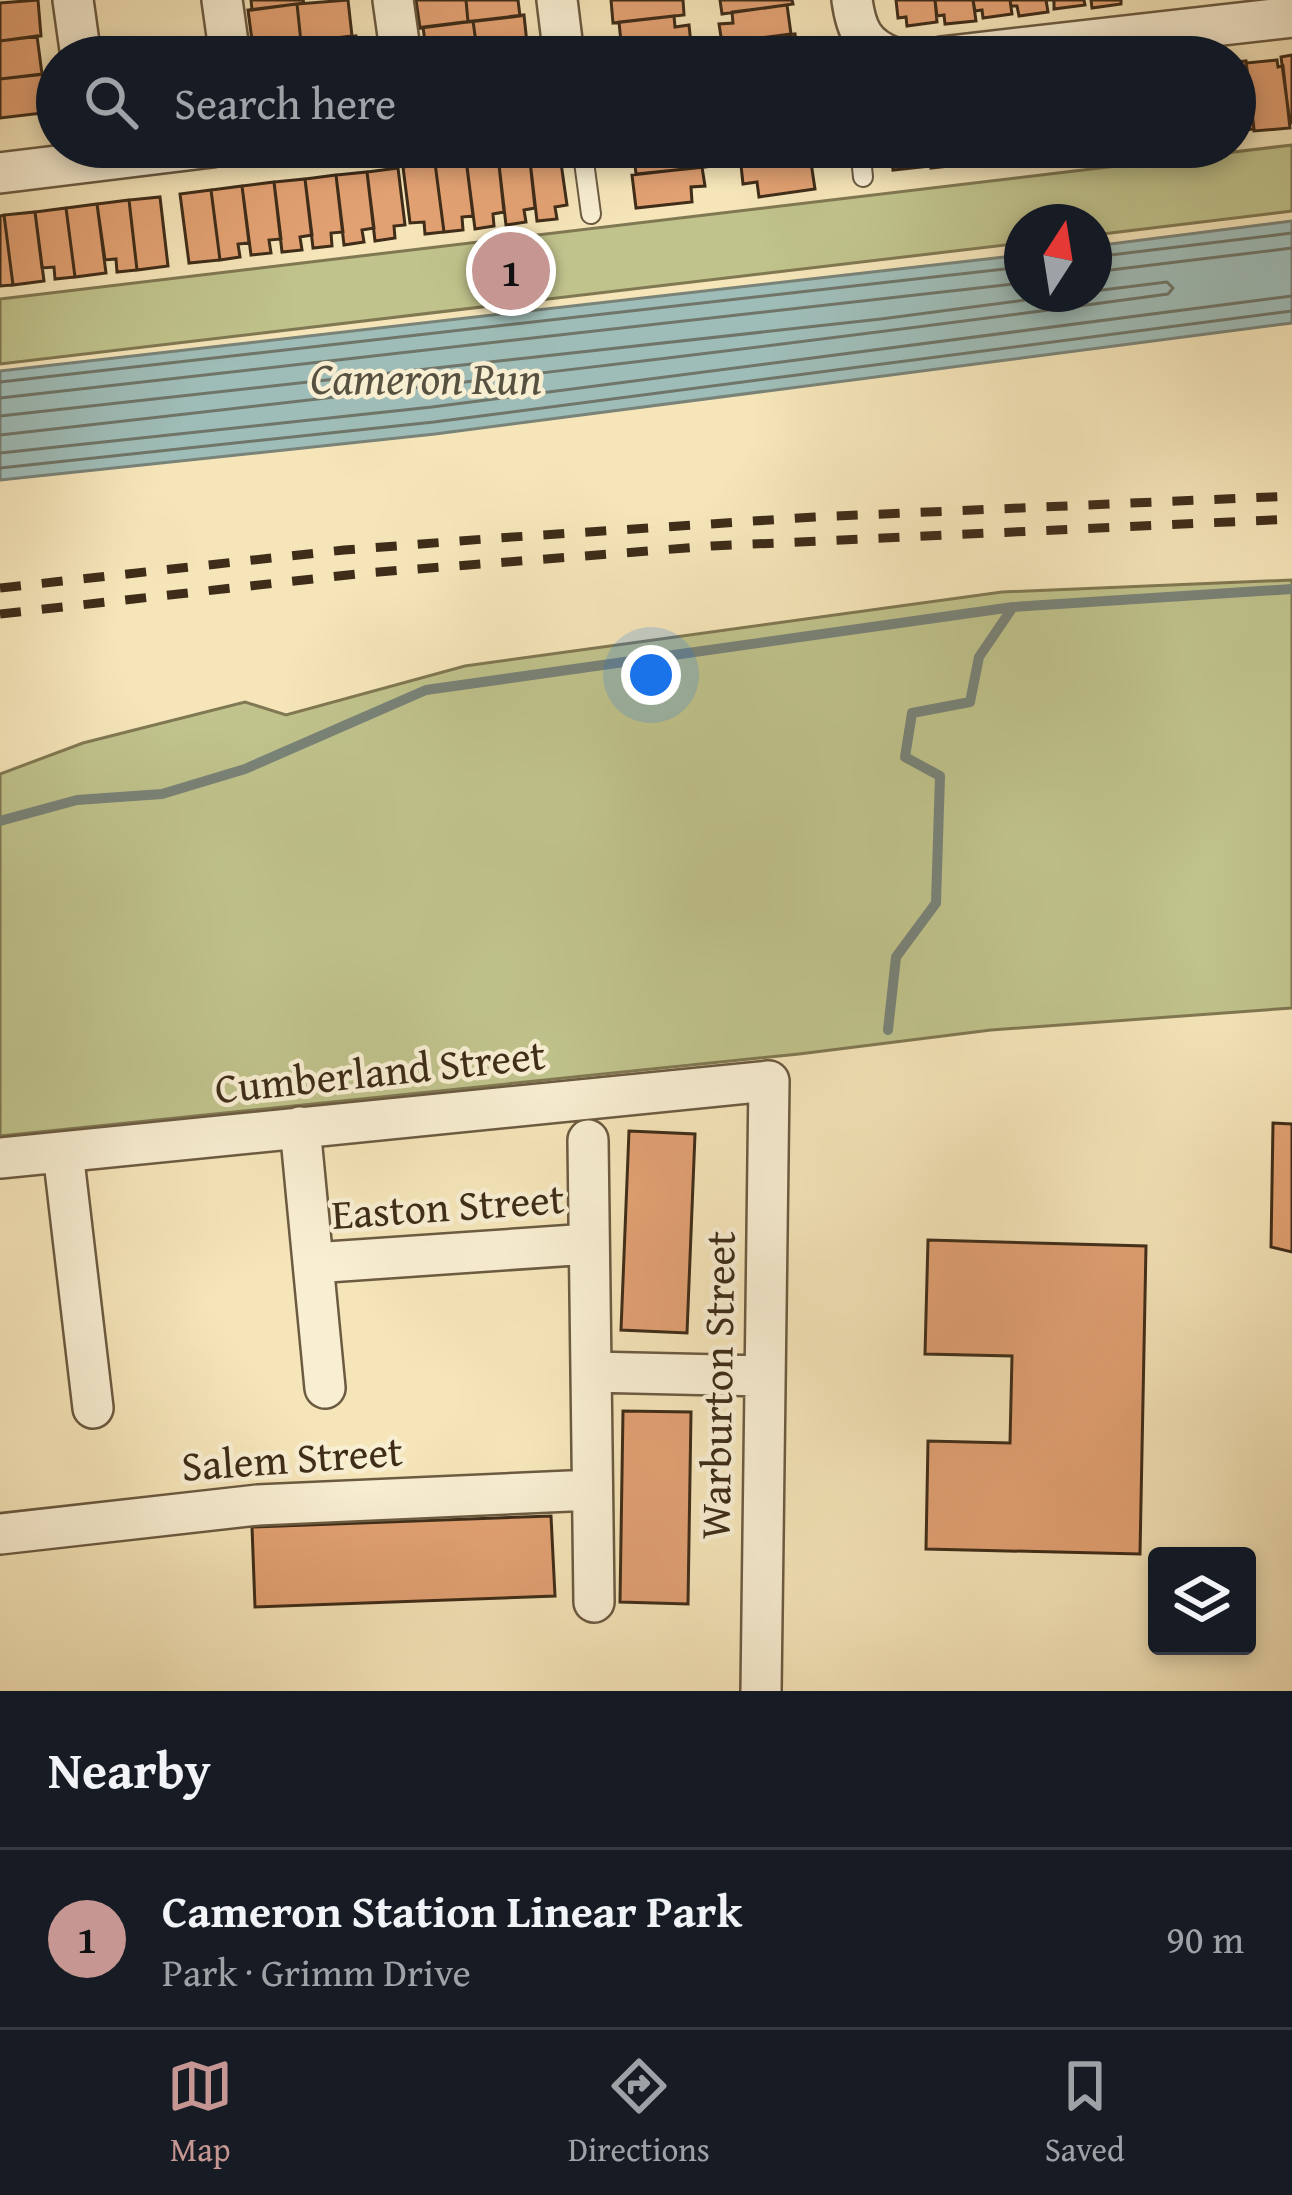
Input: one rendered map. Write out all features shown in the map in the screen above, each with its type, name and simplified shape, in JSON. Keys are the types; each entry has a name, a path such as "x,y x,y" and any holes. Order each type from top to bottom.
{"street":[{"path":"74,0 78,36"},
{"path":"222,0 227,36"},
{"path":"393,0 397,36"},
{"path":"557,0 561,36"},
{"path":"852,0 862,36"},
{"path":"1125,36 1292,17"},
{"path":"0,173 36,166"},
{"name":"Cumberland Street","path":"0,1158 769,1081"},
{"name":"Warburton Street","path":"761,1691 769,1081"},
{"path":"300,1127 325,1388"},
{"path":"588,1141 594,1602"},
{"path":"63,1152 93,1408"},
{"name":"Easton Street","path":"313,1263 589,1244"},
{"path":"591,1372 765,1376"},
{"name":"Salem Street","path":"0,1534 258,1505 592,1490"}],"lane":[{"path":"585,168 591,214"},
{"path":"861,168 862,177"}],"green space":[{"path":"1292,145 1292,211 1112,233 1112,204 1004,204 1004,245 0,364 0,299 1099,168 1256,168 1256,149"},
{"path":"1292,580 1292,1008 991,1030 0,1136 0,774 83,743 245,702 286,715 465,666 1002,592"}],"water":[{"name":"Cameron Run","path":"1292,221 1292,323 435,434 0,480 0,371 1004,257 1004,312 1112,312 1112,244"}],"building":[{"path":"38,0 41,36 0,41 0,3"},
{"path":"251,0 303,0 304,3 252,10"},
{"path":"348,0 352,36 300,36 297,4"},
{"path":"416,0 466,0 468,22 420,28"},
{"path":"466,0 518,0 520,16 468,22"},
{"path":"611,0 683,0 684,15 613,23"},
{"path":"720,0 792,0 793,4 722,14"},
{"path":"896,0 935,0 937,22 907,26 906,17 898,18"},
{"path":"935,0 973,0 976,21 945,24 944,15 937,16"},
{"path":"973,0 1010,0 1012,14 983,18"},
{"path":"1010,0 1046,0 1048,12 1019,16"},
{"path":"1054,0 1084,0 1085,5 1054,9"},
{"path":"1091,0 1121,0 1121,4 1092,8"},
{"path":"297,4 300,36 251,36 248,10"},
{"path":"787,5 791,34 721,36 719,24 733,23 732,12"},
{"path":"524,15 526,36 475,36 473,21"},
{"path":"674,16 675,27 689,25 690,36 620,36 619,22"},
{"path":"473,21 475,36 424,36 423,27"},
{"path":"36,36 36,75 0,79 0,41"},
{"path":"1292,55 1292,123 1290,123 1281,57"},
{"path":"1277,60 1278,67 1283,66 1290,128 1256,131 1256,62"},
{"path":"36,75 36,114 0,118 0,79"},
{"path":"398,168 405,225 394,226 395,238 375,241 367,172"},
{"path":"403,168 436,168 444,232 425,234 424,222 410,223"},
{"path":"436,168 467,168 473,216 462,217 463,230 444,232"},
{"path":"467,168 499,168 504,212 493,214 494,226 475,229"},
{"path":"499,168 531,168 535,208 524,210 526,222 506,225"},
{"path":"531,168 562,168 567,205 555,207 557,219 537,221"},
{"path":"635,168 696,168 636,174"},
{"path":"702,168 705,186 691,187 692,202 636,208 632,175"},
{"path":"741,168 812,168 815,189 759,197 757,182 743,184"},
{"path":"367,172 374,228 362,230 364,242 344,245 336,175"},
{"path":"336,175 343,232 331,233 332,246 313,248 305,179"},
{"path":"305,179 312,235 300,237 302,250 282,252 274,182"},
{"path":"274,182 281,239 269,240 271,253 251,255 242,186"},
{"path":"242,186 249,243 238,244 240,257 220,260 211,190"},
{"path":"211,190 220,260 189,263 180,194"},
{"path":"160,197 168,266 137,270 129,200"},
{"path":"129,200 137,270 117,272 116,259 105,260 97,204"},
{"path":"97,204 106,273 75,277 66,208"},
{"path":"66,208 75,277 55,279 54,267 42,268 35,212"},
{"path":"35,212 44,281 13,285 4,215"},
{"path":"4,215 13,285 0,286 0,216"},
{"path":"1273,1123 1292,1124 1292,1252 1271,1247"},
{"path":"629,1131 695,1134 687,1333 621,1330"},
{"path":"928,1240 1146,1246 1140,1554 926,1549 928,1441 1010,1443 1012,1356 925,1354"},
{"path":"623,1411 691,1412 688,1604 620,1602"},
{"path":"551,1516 555,1596 255,1607 252,1527"}],"waterway":[{"path":"0,821 77,800 162,794 245,769 426,690 1013,607 1292,589"},
{"path":"888,1030 896,957 936,903 940,776 905,757 912,713 970,702 979,657 1013,607"}],"railway":[{"path":"0,588 498,538 815,517 1292,496"},
{"path":"0,614 366,573 712,546 1292,519"}],"place":[{"name":"Cameron Station Linear Park","path":"511,271"}]}
